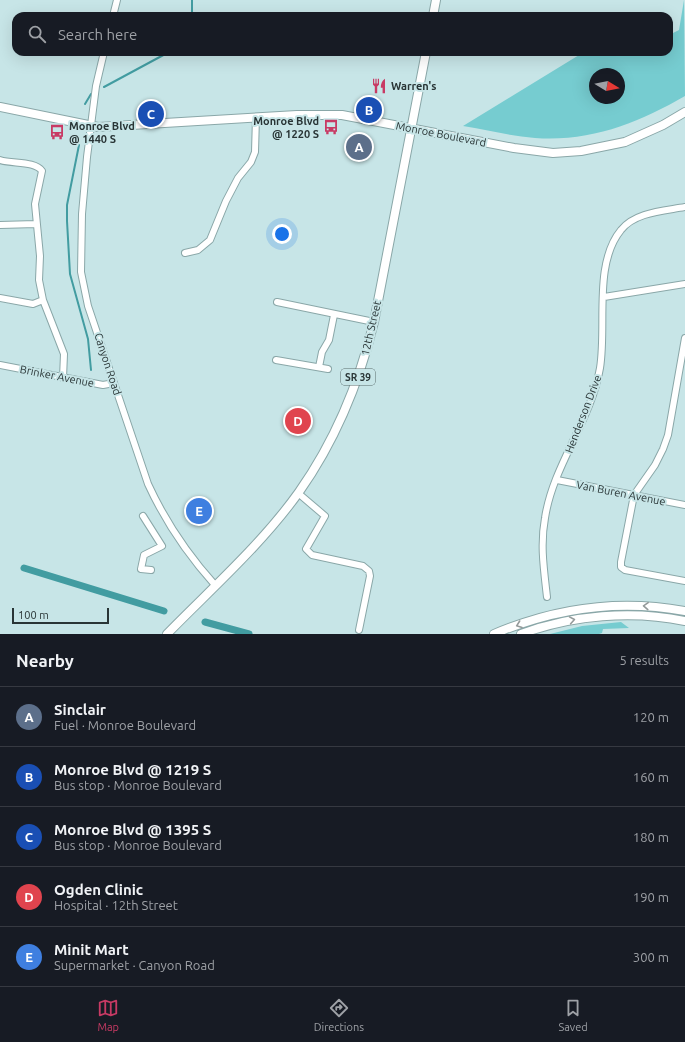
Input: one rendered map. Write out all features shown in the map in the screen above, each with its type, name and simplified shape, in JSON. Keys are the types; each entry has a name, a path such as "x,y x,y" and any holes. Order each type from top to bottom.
{"main road":[{"path":"434,12 436,0"},
{"name":"12th Street","path":"215,585 272,526 298,493 319,462 335,434 366,354 374,322 425,56"},
{"name":"Monroe Boulevard","path":"0,107 91,125 126,126 256,117 329,114 350,116 514,148 559,152 594,149 625,142 664,125 685,112"},
{"name":"SR 39","path":"167,634 215,585"},
{"path":"494,634 540,618 579,609 635,606 685,611"},
{"path":"521,634 563,622 614,616 661,617 685,621"}],"street":[{"path":"114,12 117,0"},
{"name":"Canyon Road","path":"103,56 96,86 82,214 81,272 88,306 147,479 159,507 193,561 215,585"},
{"path":"185,253 198,250 210,240 235,184 251,162 255,152 256,117"},
{"path":"0,160 10,163 34,164 42,171 35,204 40,256 39,280 43,300 64,354 63,378"},
{"name":"Henderson Drive","path":"548,596 542,539 545,517 557,480 596,385 603,346 604,276 612,244 621,229 631,220 642,216 685,207"},
{"path":"0,225 36,224"},
{"path":"604,297 685,284"},
{"path":"0,298 33,304 43,300"},
{"path":"277,302 334,315 374,322"},
{"path":"319,367 322,352 330,337 334,315"},
{"path":"685,338 668,435 655,465 634,495 621,562 621,567 625,570 685,581"},
{"path":"276,360 328,369"},
{"name":"Brinker Avenue","path":"0,365 103,385 114,383"},
{"name":"Van Buren Avenue","path":"557,480 685,505"},
{"path":"298,493 325,516 306,549 312,555 363,566 369,572 370,576 359,630"},
{"path":"143,516 162,546 144,555 141,568 151,570"}],"shaded area":[{"path":"684,0 685,96 650,115 632,122 595,134 575,137 535,138 463,126 577,56 673,56 673,33 679,30"},
{"path":"621,622 629,628 603,629 602,633 599,634 550,634 582,626"}],"waterway":[{"path":"192,0 192,12"},
{"path":"104,87 162,56"},
{"path":"85,104 91,94"},
{"path":"79,145 67,205 67,221 70,274 88,339 91,370"},
{"path":"24,568 164,611"},
{"path":"205,622 249,634"}],"place":[{"name":"Warren's","path":"379,86"},
{"name":"Monroe Blvd @ 1219 S","path":"369,110"},
{"name":"Monroe Blvd @ 1395 S","path":"151,114"},
{"name":"Monroe Blvd @ 1220 S","path":"331,127"},
{"name":"Monroe Blvd @ 1440 S","path":"57,132"},
{"name":"Sinclair","path":"359,147"},
{"name":"Ogden Clinic","path":"298,421"},
{"name":"Minit Mart","path":"199,511"}]}
